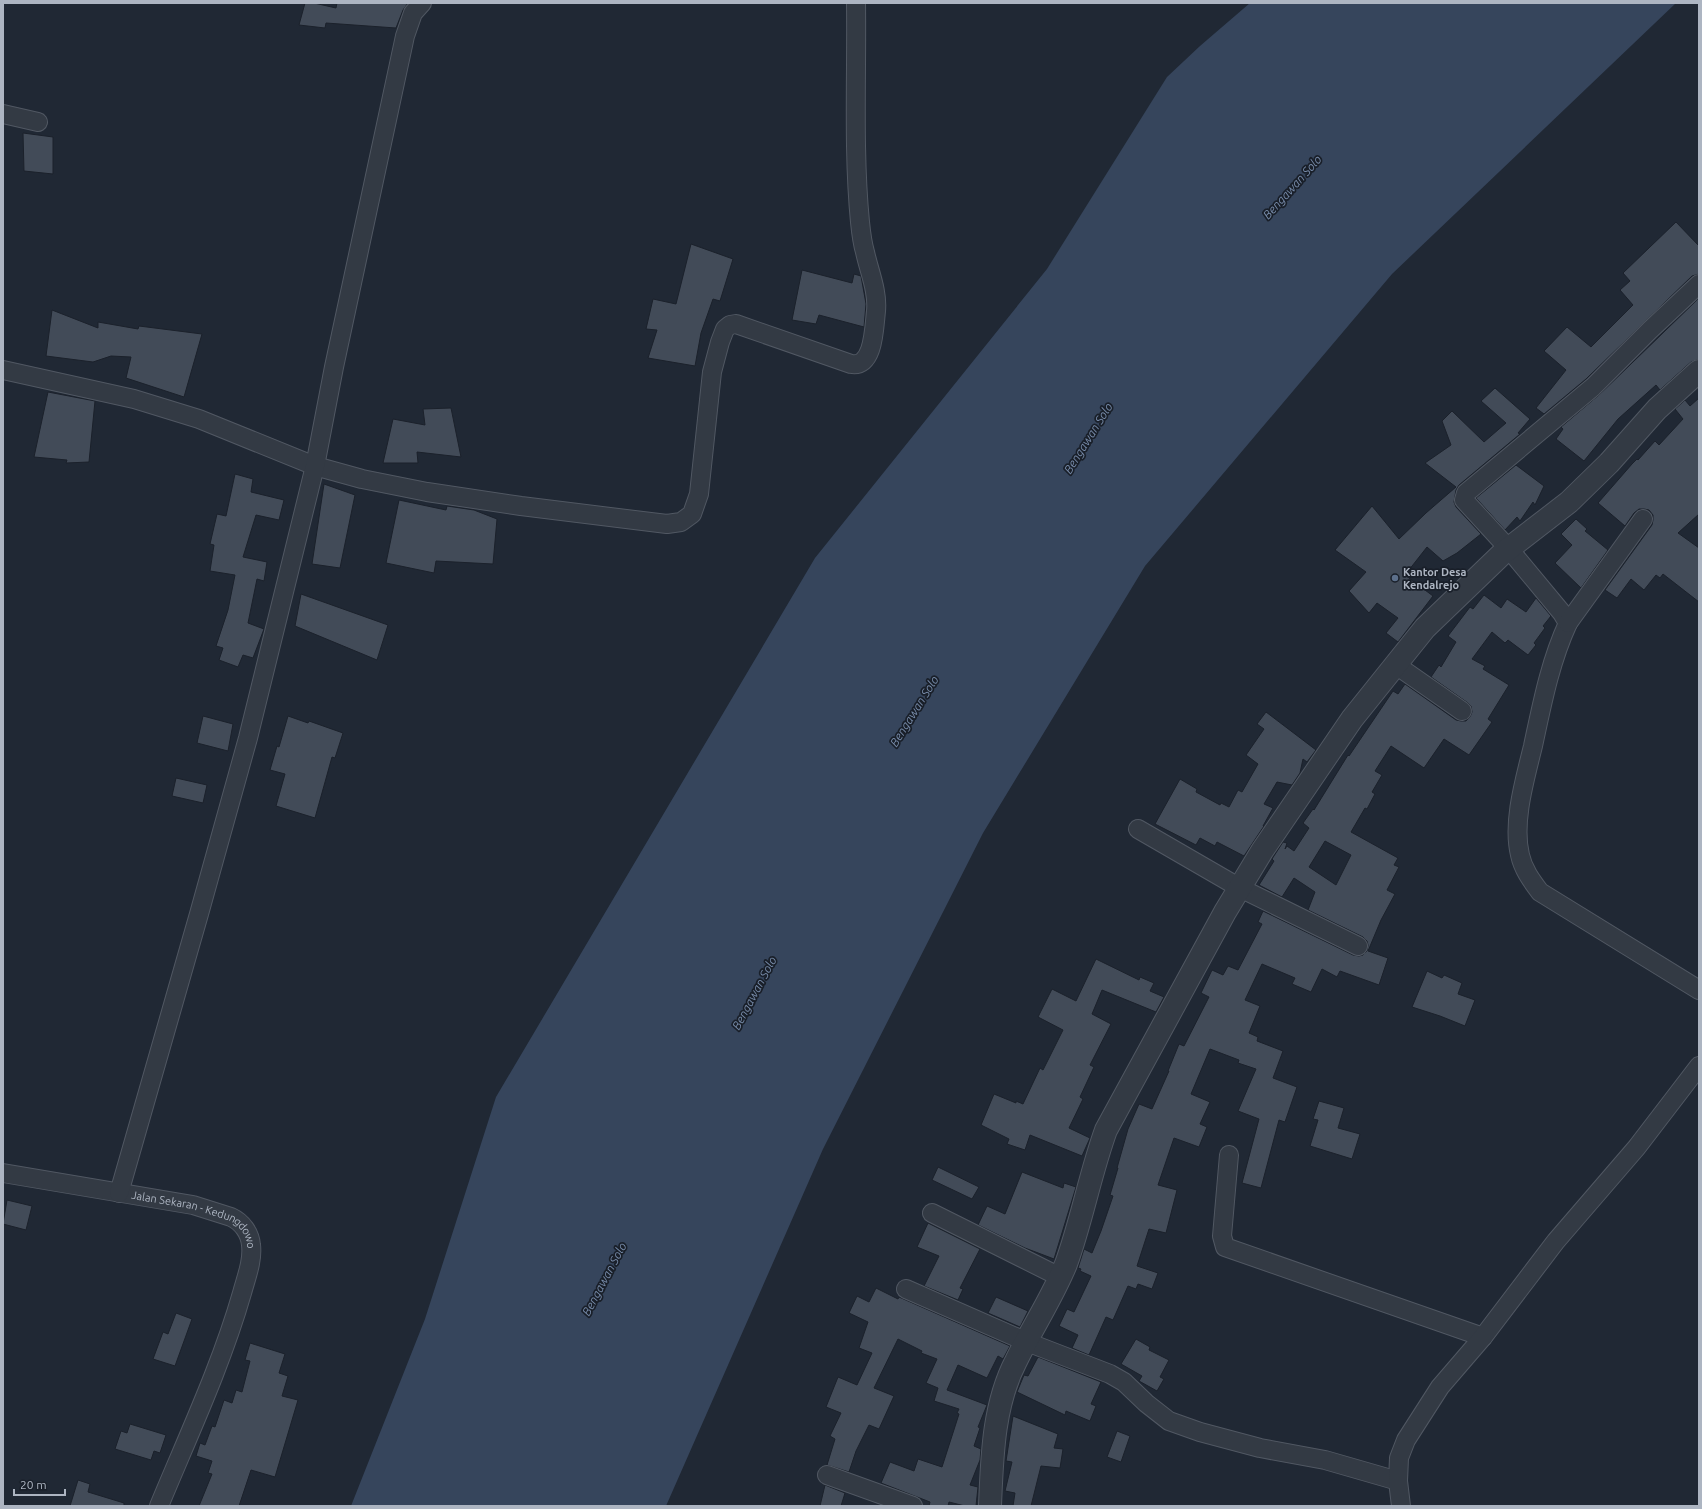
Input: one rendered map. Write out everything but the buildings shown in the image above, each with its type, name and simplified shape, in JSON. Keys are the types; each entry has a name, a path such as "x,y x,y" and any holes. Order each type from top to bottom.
{"street":[{"path":"119,1193 248,738 315,466 334,366 404,36 413,13 422,3"},
{"path":"3,370 134,399 199,419 315,466 362,479 427,492 529,507 667,524 681,522 692,514 699,494 712,372 725,329 730,325 736,324 856,365 865,361 870,354 876,310 872,280 862,236 857,177 856,3"},
{"path":"3,114 38,122"},
{"path":"1568,623 1562,612 1509,549 1464,500 1466,493 1593,387 1699,284"},
{"path":"990,1506 992,1462 998,1415 1015,1362 1027,1342 1060,1277 1077,1230 1095,1160 1106,1130 1262,851 1352,719 1425,628 1509,549 1574,496 1609,463 1657,409 1699,371"},
{"path":"1643,519 1568,623 1557,646 1547,682 1521,799 1518,826 1520,854 1526,872 1540,892 1699,990"},
{"path":"1396,665 1462,710"},
{"path":"1138,829 1240,888 1358,946"},
{"path":"1401,1506 1398,1481 1399,1458 1406,1440 1440,1387 1483,1337 1556,1241 1626,1159 1699,1066"},
{"path":"1229,1155 1222,1236 1224,1247 1483,1337"},
{"name":"Jalan Sekaran - Kedungdowo","path":"4,1177 193,1205 223,1214 236,1220 243,1226 249,1237 252,1247 248,1268 226,1343 159,1506"},
{"path":"932,1213 1060,1277"},
{"path":"906,1288 1027,1342 1110,1374 1124,1382 1146,1403 1170,1421 1200,1432 1260,1448 1325,1460 1398,1481"},
{"path":"828,1475 913,1506"}],"water":[{"name":"Bengawan Solo","path":"1250,3 1676,3 1392,274 1145,566 983,833 823,1149 666,1506 351,1506 425,1319 496,1097 815,558 1047,269 1167,77"}],"place":[{"name":"Kantor Desa Kendalrejo","path":"1395,578"}]}
